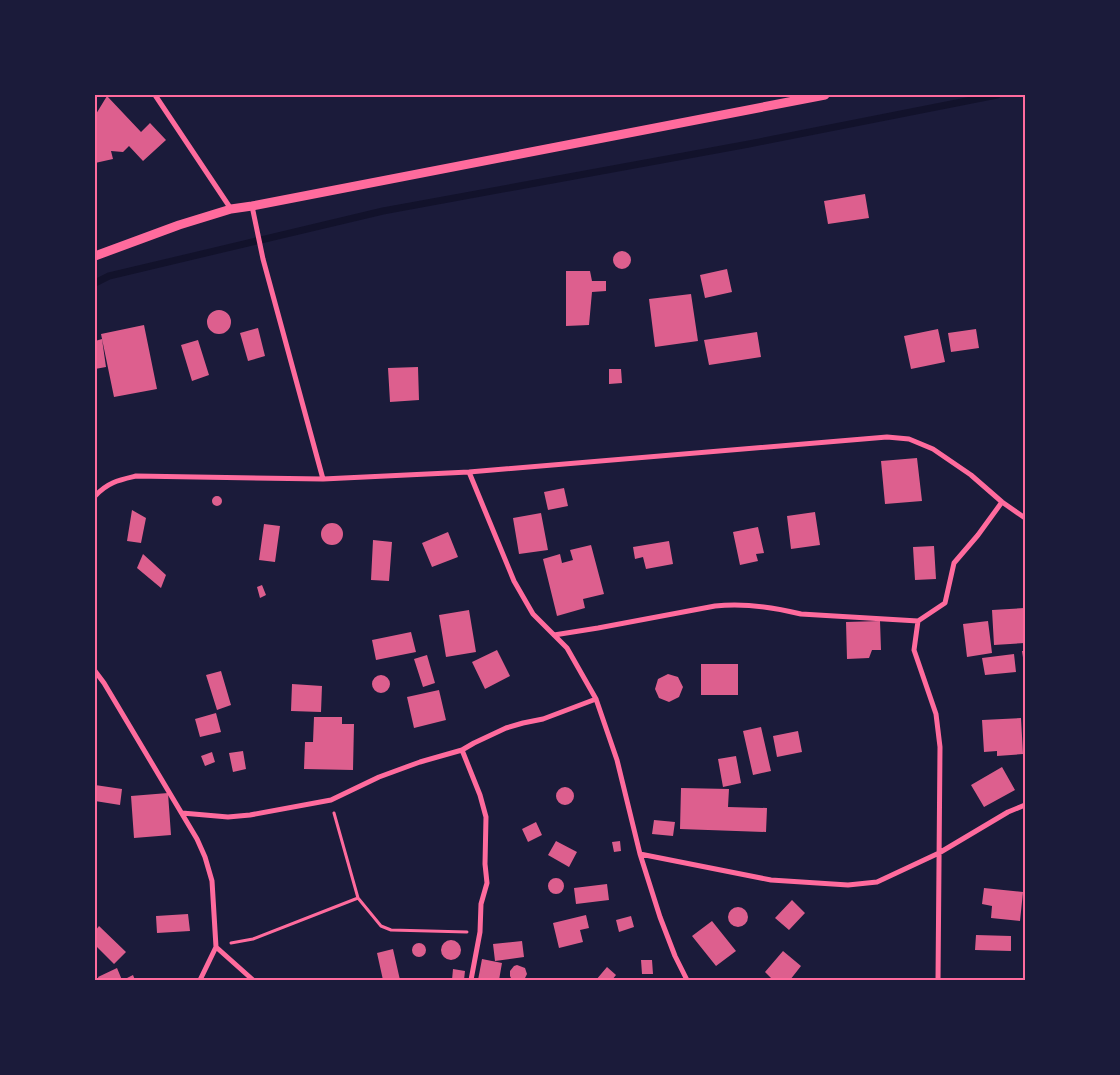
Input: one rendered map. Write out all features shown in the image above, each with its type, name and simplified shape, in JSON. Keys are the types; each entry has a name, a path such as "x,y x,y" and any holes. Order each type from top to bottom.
{"street":[{"path":"155,95 231,208"},
{"path":"95,256 231,208 252,206 825,95"},
{"path":"252,206 263,259 323,479"},
{"path":"95,496 101,489 114,481 136,476 323,479 468,472 887,437 909,439 933,449 971,475 1002,502 1025,518"},
{"path":"468,472 514,581 533,614 567,648 596,699 617,760 640,854 660,917 675,956 687,980"},
{"path":"554,635 734,604 783,609 801,614 918,621 945,603 954,563 978,536 1002,502"},
{"path":"918,621 914,650 936,714 939,739 938,980"},
{"path":"95,671 104,683 201,848 212,882 216,947 200,980"},
{"path":"182,814 228,817 250,815 330,800 404,768 462,750 506,728 543,719 596,699"},
{"path":"462,750 480,795 486,817 485,864 487,883 481,904 480,932 471,980"},
{"path":"640,854 771,880 848,885 877,882 939,853 1008,812 1025,805"},
{"path":"216,947 253,980"}],"path":[{"path":"330,800 358,898 381,926 391,930 480,932"},
{"path":"216,947 252,938 358,898"}],"building":[{"path":"107,96 141,132 150,123 166,140 143,161 129,146 123,152 111,151 113,159 95,163 95,114"},
{"path":"865,194 869,218 828,224 824,201"},
{"path":"618,251 626,251 631,256 629,267 618,269 613,264 613,256"},
{"path":"727,269 732,292 705,298 700,275"},
{"path":"566,271 590,271 592,281 606,281 606,291 592,292 589,325 566,326"},
{"path":"691,294 698,341 655,347 649,299"},
{"path":"219,310 224,311 230,317 230,327 224,333 219,334 214,333 208,327 207,322 208,317 214,311"},
{"path":"144,325 157,389 114,397 101,334"},
{"path":"258,328 265,356 248,361 240,333"},
{"path":"938,329 945,362 911,369 904,336"},
{"path":"976,329 979,348 951,352 948,333"},
{"path":"757,332 761,357 709,365 704,340"},
{"path":"102,339 106,367 95,369 95,341"},
{"path":"198,340 209,375 192,381 181,345"},
{"path":"418,367 419,400 390,402 388,368"},
{"path":"609,369 621,369 622,383 609,384"},
{"path":"917,458 922,501 885,504 881,461"},
{"path":"564,488 568,506 548,510 544,492"},
{"path":"217,496 222,501 217,506 212,501"},
{"path":"132,510 146,518 141,543 127,541"},
{"path":"815,512 820,545 791,549 787,516"},
{"path":"541,513 548,550 519,554 513,518"},
{"path":"328,523 336,523 343,530 343,538 336,545 328,545 321,538 321,530"},
{"path":"264,524 280,526 275,562 259,560"},
{"path":"758,527 764,553 756,554 758,561 740,565 733,532"},
{"path":"448,532 458,557 432,567 422,543"},
{"path":"373,540 392,542 389,581 371,580"},
{"path":"669,541 673,564 646,569 643,557 635,559 633,547"},
{"path":"591,545 604,594 583,599 585,608 557,616 543,559 560,554 562,563 573,560 570,550"},
{"path":"934,546 936,579 915,580 913,547"},
{"path":"143,554 166,575 161,588 137,568"},
{"path":"262,585 266,595 260,598 257,587"},
{"path":"1024,608 1025,643 994,645 992,610"},
{"path":"469,610 476,652 446,657 439,615"},
{"path":"880,621 881,650 872,650 869,658 847,659 846,622"},
{"path":"988,621 992,653 967,657 963,624"},
{"path":"411,632 416,652 376,660 372,640"},
{"path":"497,650 510,676 485,689 472,662"},
{"path":"1022,651 1025,651 1025,664 1024,664"},
{"path":"1014,654 1016,672 985,675 982,658"},
{"path":"427,655 435,683 423,687 414,659"},
{"path":"701,664 738,664 738,695 701,695"},
{"path":"221,671 231,705 217,710 206,675"},
{"path":"668,674 678,677 683,687 679,697 669,702 659,698 655,689 658,679"},
{"path":"377,675 385,675 390,680 388,691 377,693 372,688 372,680"},
{"path":"292,684 322,686 321,712 291,711"},
{"path":"439,690 446,720 414,728 407,697"},
{"path":"216,713 221,732 200,737 195,719"},
{"path":"314,717 342,717 342,724 354,724 353,770 304,769 305,742 313,742"},
{"path":"1021,718 1023,754 997,756 997,751 984,752 982,720"},
{"path":"761,727 771,771 753,775 743,731"},
{"path":"798,731 802,752 777,757 773,736"},
{"path":"243,751 246,769 233,772 229,753"},
{"path":"212,752 215,762 205,766 201,756"},
{"path":"736,756 741,783 723,787 718,759"},
{"path":"1002,767 1015,790 984,807 971,785"},
{"path":"95,785 122,789 120,805 95,801"},
{"path":"565,787 571,790 574,796 571,802 565,805 559,802 556,796 559,790"},
{"path":"681,788 729,789 728,807 767,808 766,832 680,829"},
{"path":"168,793 171,835 134,838 131,796"},
{"path":"654,820 675,822 673,836 652,834"},
{"path":"536,822 542,835 528,842 522,829"},
{"path":"556,841 577,852 569,867 548,855"},
{"path":"620,841 621,851 614,852 612,842"},
{"path":"553,878 559,878 564,883 562,892 553,894 548,889 548,883"},
{"path":"607,884 609,900 576,904 574,888"},
{"path":"984,888 1023,892 1020,921 991,918 992,906 982,904"},
{"path":"792,900 805,913 789,930 775,918"},
{"path":"738,907 745,910 748,917 745,924 738,927 731,924 728,917 731,910"},
{"path":"188,914 190,931 157,933 156,916"},
{"path":"586,915 589,928 580,930 583,942 559,948 553,923"},
{"path":"631,916 634,927 619,932 616,920"},
{"path":"712,921 736,951 716,966 692,936"},
{"path":"99,926 126,952 114,964 95,945 95,931"},
{"path":"976,935 1011,936 1011,951 975,950"},
{"path":"451,940 458,943 461,950 458,957 451,960 444,957 441,950 444,943"},
{"path":"522,941 524,957 495,961 493,944"},
{"path":"419,943 424,945 426,950 424,955 419,957 414,955 412,950 414,945"},
{"path":"393,949 400,980 383,980 377,953"},
{"path":"783,951 801,966 790,980 773,980 765,972"},
{"path":"482,959 502,963 499,980 478,980"},
{"path":"641,960 652,960 653,974 642,974"},
{"path":"517,965 525,968 527,974 524,980 512,980 510,976 510,971"},
{"path":"607,967 616,975 612,980 596,980"},
{"path":"117,968 122,980 99,980 98,977"},
{"path":"453,969 465,971 464,980 452,980"},
{"path":"133,975 135,980 123,980"}],"waterway":[{"path":"95,283 109,276 383,211 749,144 997,95"}]}
